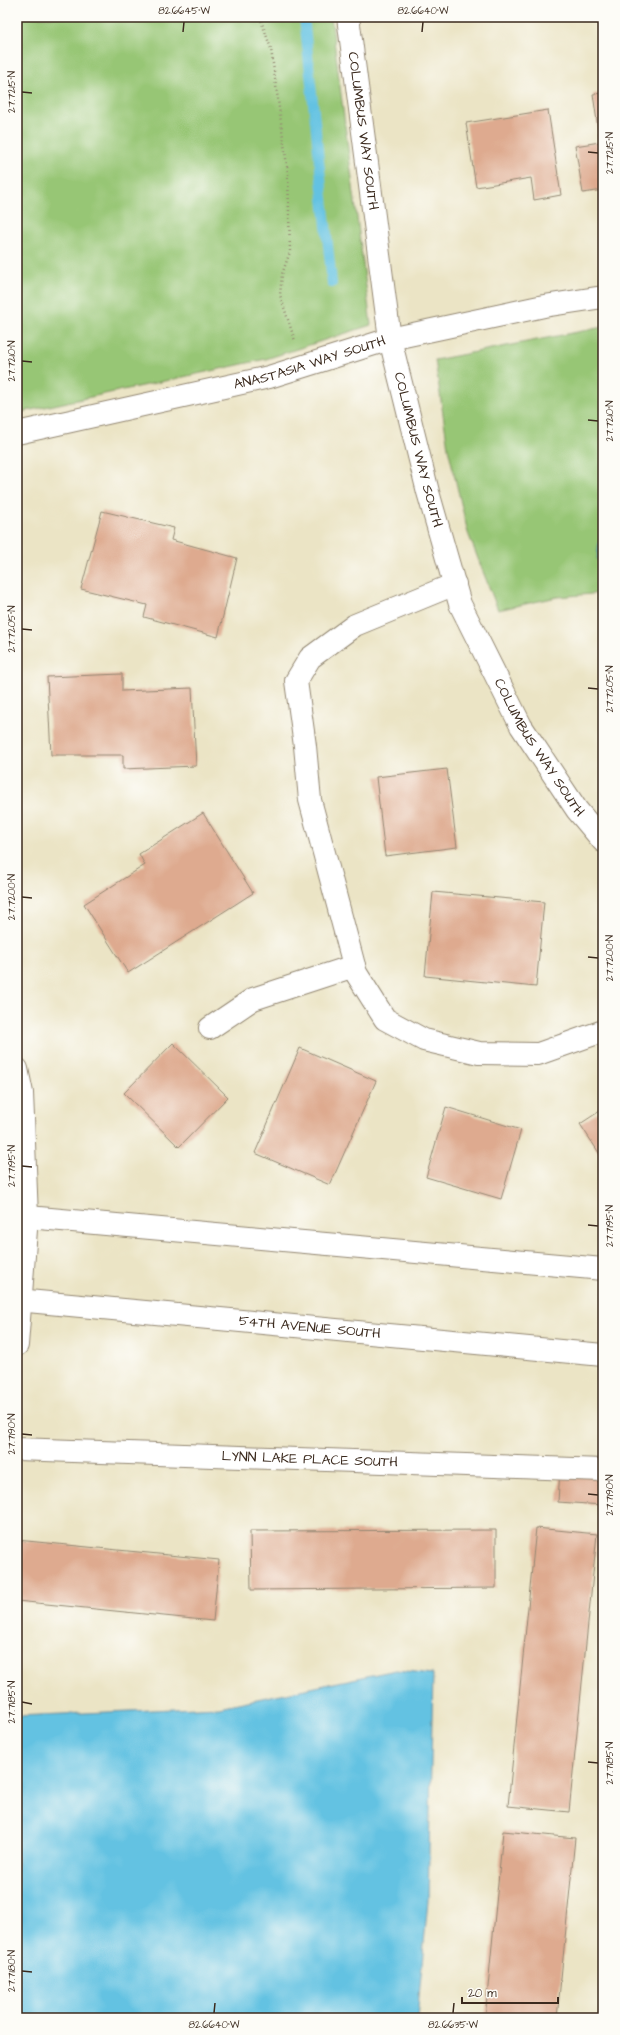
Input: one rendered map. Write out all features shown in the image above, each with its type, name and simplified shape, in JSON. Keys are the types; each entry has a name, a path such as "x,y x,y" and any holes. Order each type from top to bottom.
{"street":[{"name":"COLUMBUS WAY SOUTH","path":"348,17 390,339 428,492 460,604 521,726 577,810 603,842"},
{"name":"ANASTASIA WAY SOUTH","path":"17,433 269,377 390,339 544,306 603,297"},
{"path":"455,584 355,625 310,658 296,681 305,746 310,800 356,973 384,1019 424,1040 479,1053 538,1054 603,1031"},
{"path":"210,1028 253,999 354,966"},
{"path":"17,1069 22,1093 22,1216 17,1345"},
{"path":"22,1216 603,1269"},
{"name":"54TH AVENUE SOUTH","path":"19,1301 603,1355"},
{"name":"LYNN LAKE PLACE SOUTH","path":"17,1449 603,1470"}],"path":[{"path":"260,17 271,48 288,173 290,252 282,274 280,295 296,344"}],"green space":[{"path":"17,17 331,17 371,325 266,359 17,413"},
{"path":"603,327 603,593 557,597 498,610 468,533 448,448 435,360"}],"water":[{"path":"603,537 603,561 597,560 599,541"},
{"path":"396,1670 433,1674 428,1901 417,2018 17,2018 17,1716 219,1707"}],"building":[{"path":"603,93 603,190 583,193 575,146 600,142 593,94"},
{"path":"548,110 561,195 534,200 531,178 476,187 466,123"},
{"path":"102,511 174,528 171,540 237,558 218,637 144,617 147,605 81,589"},
{"path":"122,674 122,691 192,688 196,766 123,769 123,755 51,755 47,677"},
{"path":"447,769 457,847 385,856 376,777"},
{"path":"203,813 253,893 128,973 84,904 145,865 139,854"},
{"path":"433,892 544,902 536,987 425,976"},
{"path":"173,1043 228,1097 179,1147 124,1093"},
{"path":"300,1048 376,1081 330,1185 255,1153"},
{"path":"446,1107 521,1130 501,1199 426,1177"},
{"path":"603,1109 603,1159 580,1124"},
{"path":"560,1469 603,1472 603,1505 558,1502"},
{"path":"536,1528 597,1534 569,1812 508,1806"},
{"path":"496,1530 496,1588 251,1590 250,1531"},
{"path":"17,1540 219,1560 213,1621 17,1601"},
{"path":"503,1831 575,1838 557,2018 485,2018"}],"waterway":[{"path":"304,17 332,283"}]}
